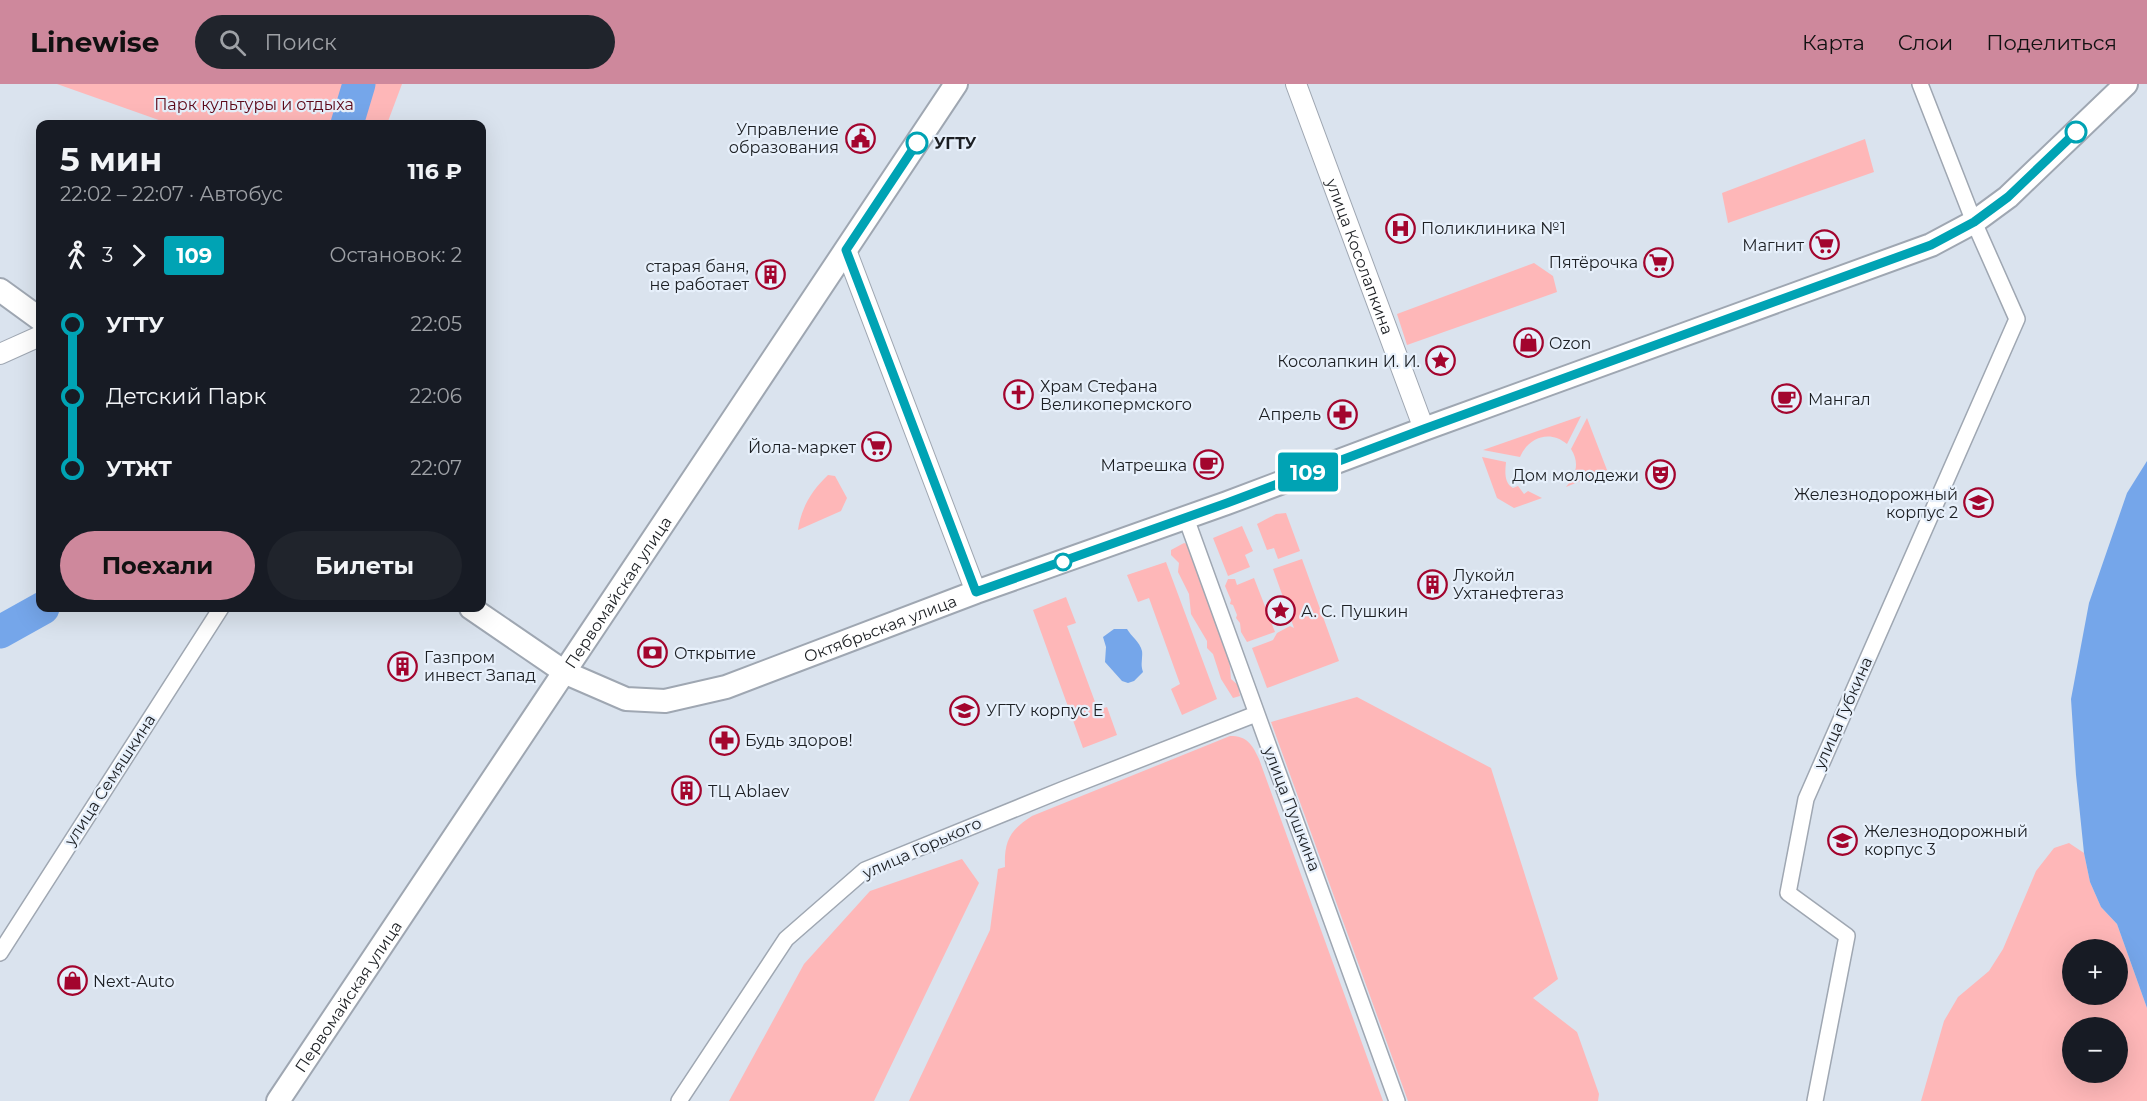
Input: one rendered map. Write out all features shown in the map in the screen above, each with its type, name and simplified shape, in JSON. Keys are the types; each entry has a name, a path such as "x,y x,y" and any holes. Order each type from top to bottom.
{"main road":[{"name":"Первомайская улица","path":"278,1101 566,673 956,84"},
{"name":"Октябрьская улица","path":"477,612 566,673 626,699 665,701 726,687 976,592 1186,518 1931,245 1974,222 2008,197 2126,84"},
{"path":"0,290 36,316"}],"street":[{"name":"улица Косолапкина","path":"1296,84 1424,429"},
{"path":"1920,84 1974,222"},
{"name":"улица Губкина","path":"1815,1101 1847,936 1788,893 1806,799 2017,318 1974,222"},
{"path":"846,250 976,592"},
{"path":"0,354 36,338"},
{"name":"улица Пушкина","path":"1186,518 1397,1101"},
{"name":"улица Семяшкина","path":"0,953 218,612"},
{"name":"улица Горького","path":"680,1101 786,939 865,870 1256,714"}],"green space":[{"name":"Парк культуры и отдыха","path":"57,84 402,84 388,120 159,120"},
{"path":"1865,139 1874,172 1728,223 1722,193"},
{"path":"1534,263 1553,276 1557,292 1407,345 1397,314"},
{"path":"1581,416 1567,444 1553,437 1540,438 1528,445 1520,457 1483,450"},
{"path":"1587,418 1607,470 1566,487 1576,469 1571,449"},
{"path":"1482,457 1506,462 1506,477 1510,486 1513,488 1518,486 1524,494 1528,491 1542,498 1514,508 1497,498"},
{"path":"828,475 835,476 847,498 841,511 798,530 808,500"},
{"path":"1286,513 1300,551 1278,559 1274,548 1267,550 1257,524 1276,514"},
{"path":"1242,526 1253,551 1245,555 1250,567 1228,576 1213,538"},
{"path":"1184,543 1190,545 1194,565 1200,574 1210,608 1216,616 1224,648 1229,656 1231,679 1238,685 1240,696 1233,698 1221,679 1213,654 1207,648 1207,641 1191,614 1189,594 1178,572 1179,563 1171,555 1171,550"},
{"path":"1302,559 1339,661 1267,688 1252,648 1273,640 1277,633 1290,626 1294,628 1273,569"},
{"path":"1166,562 1217,699 1182,715 1171,689 1180,684 1149,598 1138,602 1127,575"},
{"path":"1254,578 1275,632 1247,642 1241,632 1233,605 1230,604 1231,600 1225,586 1228,579 1235,579 1237,585"},
{"path":"1066,597 1076,623 1067,626 1098,710 1107,707 1117,735 1083,748 1033,610"},
{"path":"1357,697 1491,768 1558,979 1533,998 1577,1032 1599,1094 1598,1101 1408,1101 1271,722"},
{"path":"1230,736 1245,739 1259,759 1383,1101 909,1101 990,930 998,869 1005,867 1007,843 1018,826 1032,816"},
{"path":"2069,843 2084,853 2090,882 2101,907 2117,924 2122,939 2062,939 2062,1005 2128,1005 2128,955 2147,1008 2147,1101 1921,1101 1944,1021 1958,997 1989,971 2003,949 2036,871 2054,848"},
{"path":"962,859 979,883 874,1101 729,1101 804,964 870,891"}],"water":[{"path":"2147,461 2147,1008 2128,955 2128,939 2122,939 2117,924 2101,907 2090,882 2084,853 2071,699 2089,603 2127,493"},
{"path":"1114,629 1127,629 1142,651 1143,672 1134,681 1128,683 1122,681 1105,662 1106,647 1103,637"}],"waterway":[{"path":"348,120 359,84"},
{"path":"0,632 36,612"}],"bus line":[{"name":"109","path":"917,143 846,250 976,592 1227,503 1931,245 1974,222 2008,197 2076,132"}],"place":[{"name":"Управление образования","path":"860,138"},
{"name":"УГТУ","path":"917,143"},
{"name":"Поликлиника №1","path":"1400,228"},
{"name":"Магнит","path":"1825,245"},
{"name":"Пятёрочка","path":"1659,262"},
{"name":"старая баня, не работает","path":"770,275"},
{"name":"Ozon","path":"1528,343"},
{"name":"Косолапкин И. И.","path":"1441,361"},
{"name":"Храм Стефана Великопермского","path":"1019,395"},
{"name":"Мангал","path":"1787,399"},
{"name":"Апрель","path":"1342,414"},
{"name":"Йола-маркет","path":"877,447"},
{"name":"Матрешка","path":"1208,465"},
{"name":"Дом молодежи","path":"1660,475"},
{"name":"Железнодорожный корпус 2","path":"1979,503"},
{"name":"Лукойл Ухтанефтегаз","path":"1432,584"},
{"name":"А. С. Пушкин","path":"1280,611"},
{"name":"Открытие","path":"653,653"},
{"name":"Газпром инвест Запад","path":"403,666"},
{"name":"УГТУ корпус Е","path":"965,710"},
{"name":"Будь здоров!","path":"724,740"},
{"name":"ТЦ Ablaev","path":"687,791"},
{"name":"Железнодорожный корпус 3","path":"1843,840"},
{"name":"Next-Auto","path":"72,981"}]}
